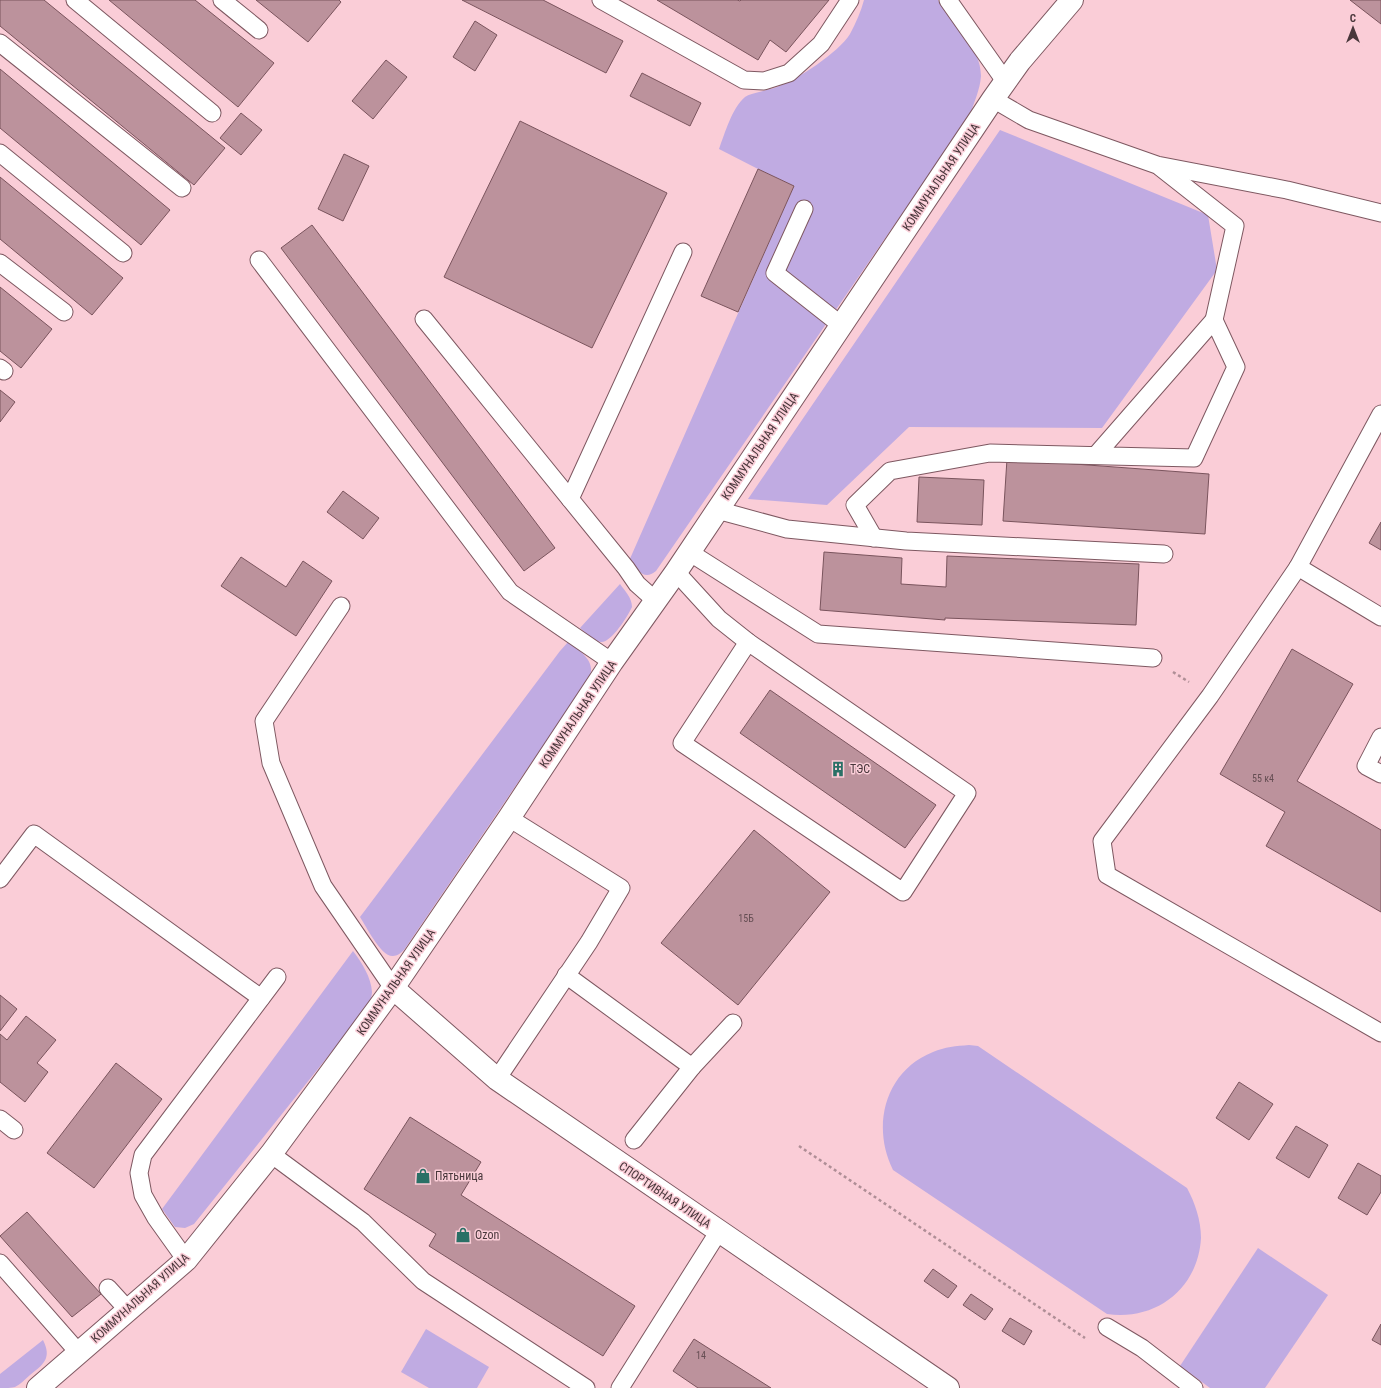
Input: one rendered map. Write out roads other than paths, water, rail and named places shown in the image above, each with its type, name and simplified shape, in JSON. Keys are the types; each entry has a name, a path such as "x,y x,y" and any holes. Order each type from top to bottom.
{"street":[{"name":"КОММУНАЛЬНАЯ УЛИЦА","path":"38,1388 186,1260 270,1154 393,988 509,818 612,662 676,572 1005,81 1072,0"},
{"name":"СПОРТИВНАЯ УЛИЦА","path":"393,988 497,1079 948,1388"}],"lane":[{"path":"75,0 212,113"},
{"path":"222,0 259,30"},
{"path":"601,0 744,80 764,81 789,73 821,44 850,0"},
{"path":"948,0 1005,81"},
{"path":"0,43 182,188"},
{"path":"993,99 1030,120 1157,165 1287,190 1381,213"},
{"path":"0,153 123,254"},
{"path":"1096,455 1214,320 1235,226 1157,165"},
{"path":"804,208 775,273 841,326"},
{"path":"570,499 683,252"},
{"path":"259,260 510,592 612,662"},
{"path":"0,263 64,312"},
{"path":"424,319 638,584 656,601"},
{"path":"874,538 855,505 890,471 990,453 1194,458 1236,367 1214,320"},
{"path":"1381,414 1298,568 1210,696 1102,841 1107,875 1381,1033"},
{"path":"717,510 787,529 906,542 1164,554"},
{"path":"689,552 818,634 1153,658"},
{"path":"1298,568 1381,617"},
{"path":"676,572 719,619 748,642 967,793 903,892 682,743 748,642"},
{"path":"341,606 264,721 271,763 323,886 393,988"},
{"path":"1381,738 1366,766 1381,774"},
{"path":"497,1079 589,942 622,888 509,818"},
{"path":"0,879 34,834 261,998"},
{"path":"566,976 692,1067"},
{"path":"186,1260 156,1218 143,1195 139,1173 143,1155 277,977"},
{"path":"634,1140 692,1067 733,1023"},
{"path":"0,1119 14,1130"},
{"path":"270,1154 363,1222 424,1281 586,1388"},
{"path":"620,1388 719,1231"},
{"path":"0,1263 79,1353"},
{"path":"108,1288 128,1310"},
{"path":"1107,1327 1142,1348 1194,1388"}],"place":[{"name":"ТЭС","path":"838,769"},
{"name":"Пятьница","path":"423,1176"},
{"name":"Ozon","path":"463,1235"}]}
